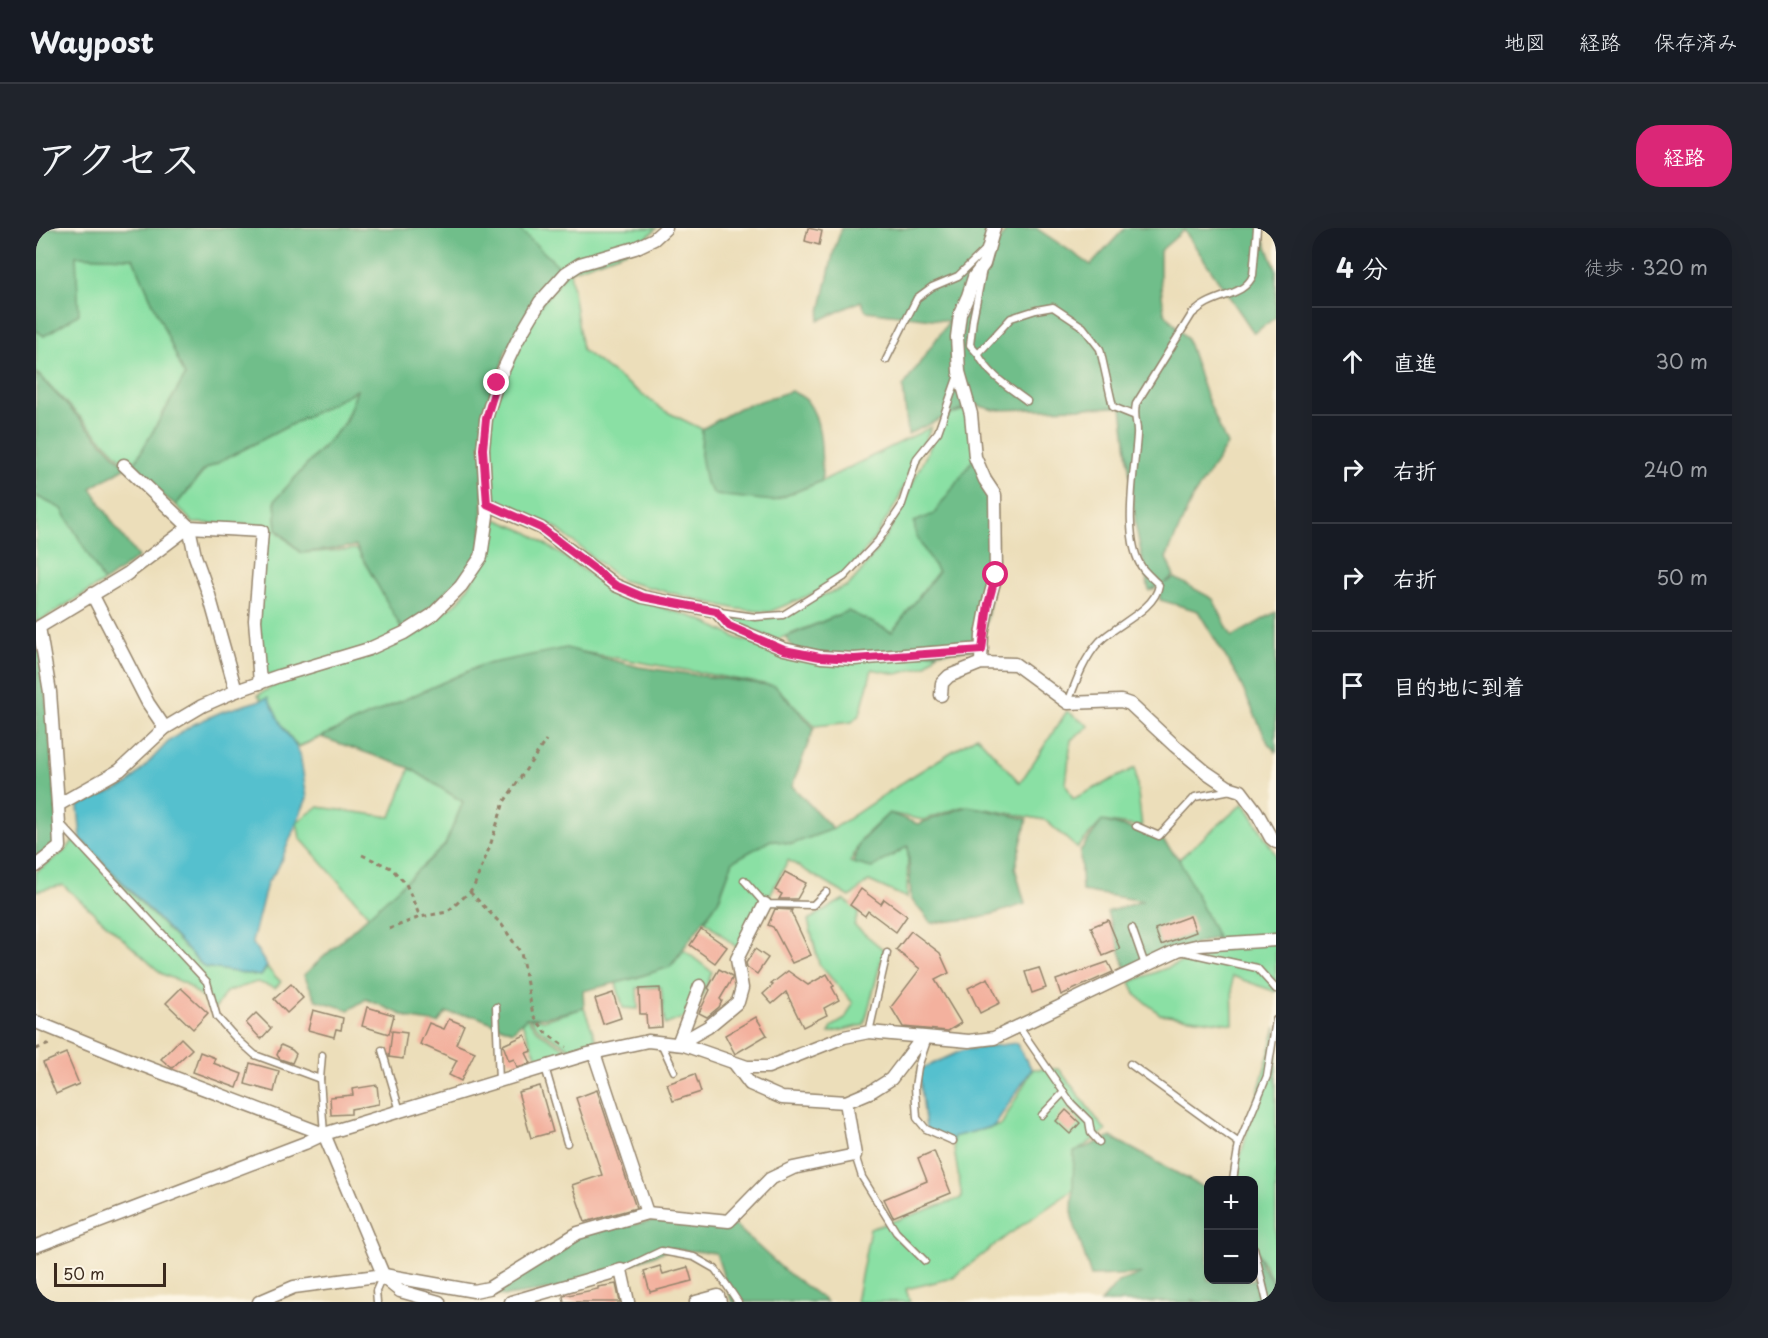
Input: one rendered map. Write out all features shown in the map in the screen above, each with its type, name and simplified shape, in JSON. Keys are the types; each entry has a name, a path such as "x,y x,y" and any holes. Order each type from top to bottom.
{"street":[{"path":"58,805 120,770 165,728 202,706 236,691 369,649 404,633 432,615 461,586 481,557 487,516 483,449 486,419 497,383 517,341 540,302 570,270 580,264 635,248 654,239 666,228"},
{"path":"981,663 988,604 996,575 995,495 975,457 971,414 959,372 957,337 960,315 974,277 984,264 994,228"},
{"path":"124,465 189,527 195,556 209,595 236,691"},
{"path":"487,504 541,528 615,585 643,597 716,611 729,626 784,650 820,657 854,659 982,650"},
{"path":"36,866 60,847 50,692 37,628 127,574 189,527 262,531 255,620 260,683"},
{"path":"92,594 148,703 165,728"},
{"path":"941,695 942,683 949,676 981,663 1015,664 1068,703 1121,701 1130,704 1206,772 1228,788 1241,791 1256,811 1271,838 1276,842"},
{"path":"678,1044 708,1027 738,1002 742,988 737,959 765,904"},
{"path":"36,1246 324,1134 594,1053 648,1041 684,1045 747,1067 768,1067 844,1037 869,1032 969,1041 994,1038 1178,950 1200,945 1276,940"},
{"path":"678,1044 700,986"},
{"path":"36,1022 144,1066 324,1134 385,1279 400,1291 439,1302"},
{"path":"734,1063 750,1084 782,1098 846,1102 872,1091 891,1079 926,1037"},
{"path":"594,1053 647,1214"},
{"path":"259,1302 294,1287 384,1275 474,1291 489,1288 578,1233 647,1214 729,1221 770,1179 793,1168 855,1155 846,1102"},
{"path":"511,1302 621,1270 628,1302"},
{"path":"696,1302 718,1296 720,1302"}],"lane":[{"path":"1068,703 1084,664 1099,642 1143,610 1158,591 1159,585 1142,568 1136,553 1131,524 1130,508 1137,433 1133,415 1136,404 1192,314 1204,304 1234,293 1251,281 1257,228"},
{"path":"886,360 917,298 932,287 957,276 989,246"},
{"path":"984,264 970,345 997,379 1027,401"},
{"path":"978,354 1011,318 1053,307 1083,327 1100,349 1113,407 1133,415"},
{"path":"716,611 756,617 783,615 844,577 878,541 901,507 917,458 938,432 959,372"},
{"path":"1136,826 1159,836 1195,797 1235,789"},
{"path":"59,821 207,982 217,1017 235,1037 255,1055 320,1079"},
{"path":"744,880 765,904 813,905 826,892"},
{"path":"1132,928 1145,966"},
{"path":"1178,950 1257,968 1276,989"},
{"path":"869,1032 887,953"},
{"path":"496,1007 499,1081"},
{"path":"1234,1176 1239,1143 1267,1076 1276,1020"},
{"path":"1018,1026 1072,1104 1089,1121 1091,1133 1099,1142"},
{"path":"926,1037 915,1087 917,1118 926,1129 953,1140"},
{"path":"660,1043 674,1071"},
{"path":"382,1050 400,1111"},
{"path":"322,1055 320,1079 324,1134"},
{"path":"1130,1064 1239,1143"},
{"path":"545,1067 567,1143"},
{"path":"1042,1115 1064,1092"},
{"path":"855,1155 862,1177 896,1232 925,1261"},
{"path":"621,1270 661,1251 694,1257 715,1269 738,1302"},
{"path":"1258,1265 1267,1302"},
{"path":"377,1302 376,1291 384,1275"}],"path":[{"path":"389,929 420,917 447,912 473,889 504,802 546,740"},
{"path":"362,855 391,868 405,884 420,917"},
{"path":"470,892 502,925 521,953 533,1015 547,1034 580,1057"}],"green space":[{"path":"36,228 518,228 566,273 506,350 486,419 481,557 404,633 356,546 301,553 277,529 275,500 345,423 357,390 204,470 176,505 130,471 185,376 133,258 76,256 79,314 44,336 36,330"},
{"path":"513,228 657,228 635,248 570,271 582,350 665,411 702,429 701,455 773,501 822,481 931,427 896,504 873,541 839,583 769,612 737,609 621,580 555,527 487,504 491,404 536,309 566,273"},
{"path":"842,228 994,228 968,299 1006,230 1036,228 1091,265 1125,228 1260,228 1276,270 1276,317 1254,333 1184,230 1160,251 1164,312 1187,339 1205,393 1227,445 1193,497 1166,558 1174,576 1164,583 1175,578 1213,599 1232,637 1276,612 1276,752 1268,743 1236,674 1198,611 1160,600 1159,586 1149,591 1136,528 1122,407 994,410 973,404 908,434 903,387 949,321 866,311 861,301 818,321 834,250"},
{"path":"76,256 133,258 185,376 131,469 36,372 36,330 44,336"},
{"path":"36,373 126,467 91,488 138,557 104,582 62,509 36,496"},
{"path":"358,390 343,425 275,500 277,531 301,553 357,549 403,630 373,648 417,634 459,601 486,560 496,519 529,533 619,594 699,619 739,639 784,649 937,653 926,666 897,674 872,669 860,714 852,722 815,726 775,686 571,650 482,665 298,747 258,695 302,669 263,677 258,611 267,525 193,523 176,505 206,469"},
{"path":"791,391 806,400 816,419 819,429 822,481 773,501 715,495 706,483 701,455 702,429 739,408"},
{"path":"970,408 975,457 916,536 938,572 892,632 848,611 776,640 735,623 731,618 783,615 810,600 848,586 864,568 890,530 945,416"},
{"path":"975,457 995,495 996,565 982,649 862,658 795,652 786,637 848,611 892,632 938,572 916,536 914,522 934,514"},
{"path":"36,496 62,509 104,582 36,623"},
{"path":"36,627 39,627 60,847 36,866"},
{"path":"566,648 639,667 775,686 814,728 792,786 833,829 792,844 771,840 733,861 718,901 670,967 583,991 584,1008 546,1017 526,1018 513,1031 475,1016 446,1013 438,1023 412,1019 366,999 349,1010 316,1000 304,975 445,845 463,802 410,768 321,737 298,747 482,665"},
{"path":"1067,711 1089,726 1071,740 1066,784 1073,799 1135,768 1142,827 1102,821 1077,848 1045,820 986,809 964,806 923,820 889,813 862,838 850,862 872,868 908,846 907,898 869,881 850,897 788,860 741,951 705,921 720,897 733,861 771,840 792,844 833,829 977,736 1020,783"},
{"path":"410,768 463,802 445,845 371,918 300,838 297,822 318,807 391,817"},
{"path":"1244,803 1276,855 1276,992 1232,976 1233,1024 1160,1014 1136,995 1130,982 1209,952 1217,937 1179,859"},
{"path":"968,806 1027,819 1015,868 1025,904 980,918 931,923 911,899 908,846 872,868 853,863 860,842 889,813 918,824"},
{"path":"1102,821 1159,836 1179,859 1217,937 1126,969 1107,912 1143,901 1082,891 1080,851"},
{"path":"76,837 204,967 261,976 267,968 281,982 275,988 257,982 226,992 215,1009 186,984 162,974 63,885 36,891 36,872 66,850"},
{"path":"844,899 859,912 854,925 884,950 864,1025 829,1033 833,1026 845,1019 853,1003 819,964 808,920"},
{"path":"684,950 712,972 695,1013 665,1025 661,987 637,988 638,1009 623,1008 616,983 673,964"},
{"path":"584,1008 597,1043 578,1053 540,1030 529,1018 544,1020"},
{"path":"526,1018 540,1033 571,1052 540,1064 522,1023"},
{"path":"1276,1027 1276,1288 1258,1253 1258,1176 1235,1176"},
{"path":"1033,1069 1059,1069 1106,1131 1080,1149 1073,1190 1008,1235 952,1278 906,1289 910,1302 856,1302 870,1229 962,1198 952,1137 1001,1125"},
{"path":"1111,1137 1204,1188 1204,1284 1258,1284 1258,1254 1262,1266 1276,1287 1276,1302 1198,1302 1191,1299 1196,1302 1101,1302 1118,1282 1142,1274 1091,1276 1072,1217 1074,1152"},
{"path":"657,1220 714,1227 736,1226 785,1271 827,1302 732,1302 716,1253 670,1249 571,1287 506,1296 490,1295 506,1278 583,1234"}],"water":[{"path":"268,698 300,754 307,798 278,868 267,883 252,942 267,966 261,976 204,967 81,839 78,806 127,785 169,741 192,725 221,712"},
{"path":"1016,1043 1032,1069 994,1126 953,1137 953,1141 926,1129 919,1070 963,1050"}],"building":[{"path":"808,228 822,231 819,245 805,241"},
{"path":"785,872 806,883 797,899 779,899 782,894 775,890"},
{"path":"861,889 881,904 884,899 907,916 896,932 868,911 865,916 850,905"},
{"path":"775,909 792,910 811,955 792,963 773,927 768,925"},
{"path":"1190,916 1196,932 1161,945 1155,929"},
{"path":"1108,920 1120,949 1103,956 1091,927"},
{"path":"701,929 727,947 715,963 690,945"},
{"path":"911,931 940,953 949,973 935,980 961,1023 948,1031 903,1027 891,1007 920,969 896,950"},
{"path":"755,949 768,958 757,974 747,967 746,963"},
{"path":"1108,962 1113,972 1061,995 1056,980"},
{"path":"1039,968 1046,988 1032,993 1025,972"},
{"path":"719,969 732,976 732,979 720,999 722,1001 719,1007 707,1017 699,1013 710,990 708,988"},
{"path":"788,971 808,985 827,974 839,1000 824,1008 827,1015 803,1027 786,992 772,1004 763,994 773,985 771,984"},
{"path":"988,978 1000,1003 980,1013 968,988"},
{"path":"291,984 303,998 287,1013 274,999"},
{"path":"181,988 208,1013 193,1029 166,1003"},
{"path":"660,988 662,1027 647,1028 646,1014 640,1014 639,989"},
{"path":"613,993 621,1018 603,1024 595,999"},
{"path":"367,1007 394,1015 389,1034 362,1026"},
{"path":"313,1010 343,1018 341,1030 336,1029 334,1037 308,1030"},
{"path":"256,1013 271,1028 261,1039 246,1023"},
{"path":"756,1017 767,1035 735,1054 725,1035"},
{"path":"449,1019 464,1025 456,1044 475,1052 461,1081 449,1075 457,1060 420,1044 429,1023 444,1029"},
{"path":"392,1031 407,1033 403,1059 389,1057"},
{"path":"525,1035 532,1051 526,1053 531,1063 517,1067 514,1059 509,1061 503,1045"},
{"path":"181,1038 192,1049 172,1068 161,1059"},
{"path":"281,1045 296,1054 292,1063 280,1059 277,1055"},
{"path":"200,1052 215,1058 213,1063 242,1074 237,1088 193,1072"},
{"path":"66,1053 79,1084 56,1094 43,1063"},
{"path":"250,1063 279,1071 274,1092 245,1084"},
{"path":"695,1074 701,1092 673,1101 667,1084"},
{"path":"377,1085 379,1104 351,1109 351,1114 331,1115 330,1097 353,1095 352,1089"},
{"path":"540,1086 553,1132 531,1138 518,1092"},
{"path":"597,1090 636,1208 585,1222 572,1185 602,1175 576,1098"},
{"path":"1066,1110 1080,1123 1070,1134 1056,1121"},
{"path":"934,1151 951,1193 893,1217 884,1199 927,1181 918,1158"},
{"path":"660,1266 663,1274 688,1267 692,1281 650,1292 644,1271"},
{"path":"616,1284 620,1302 564,1302 563,1296"}],"route":[{"path":"497,383 486,419 483,449 487,504 541,528 615,585 643,597 716,611 729,626 784,650 820,657 854,659 982,650 982,635 996,575"}]}
